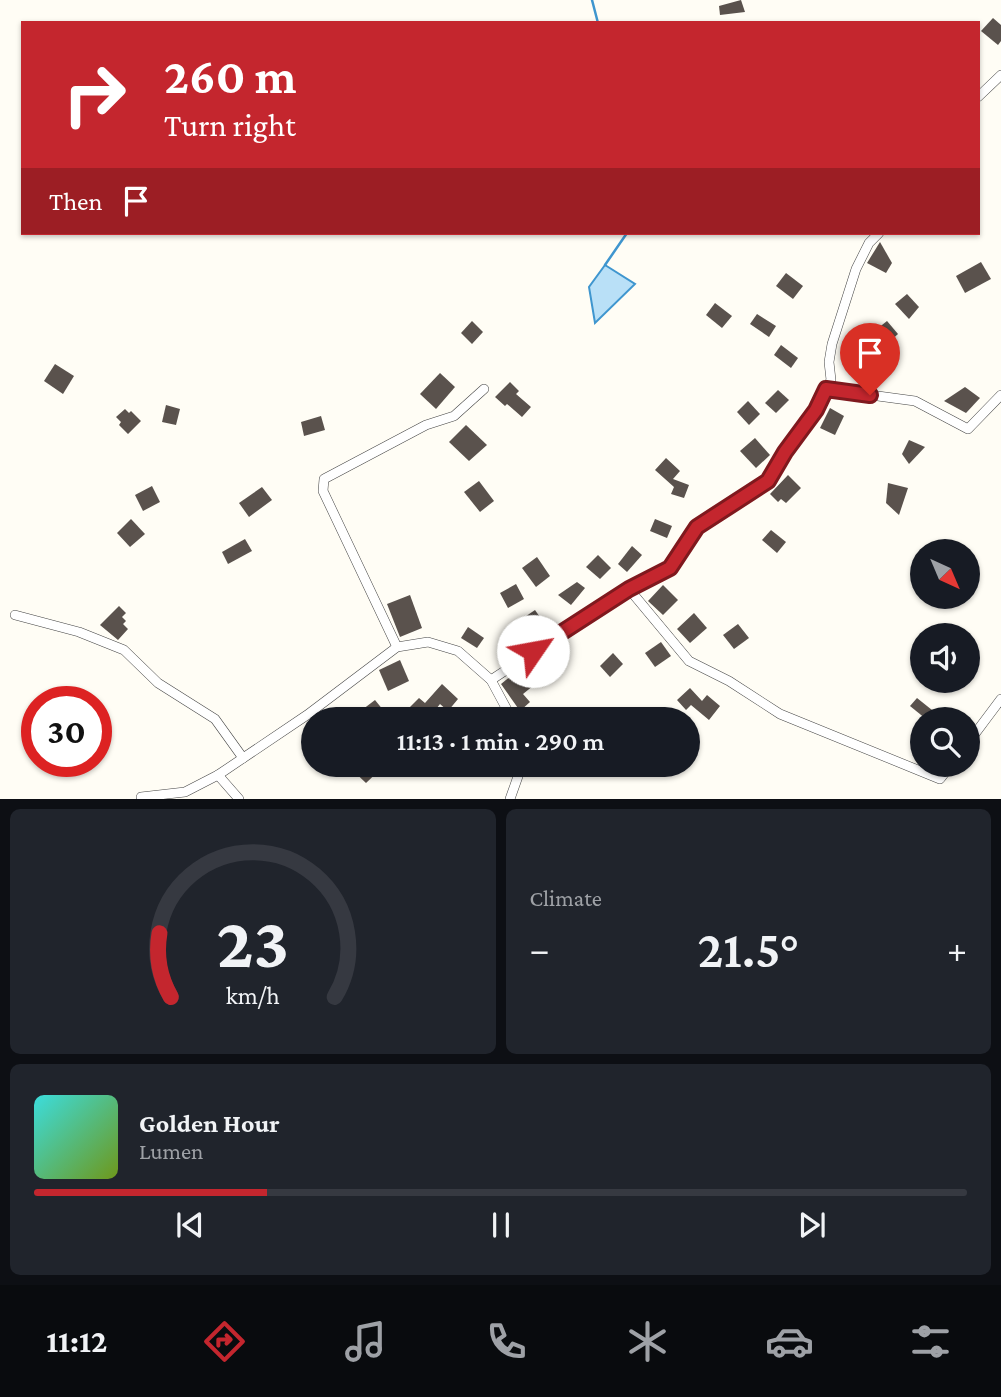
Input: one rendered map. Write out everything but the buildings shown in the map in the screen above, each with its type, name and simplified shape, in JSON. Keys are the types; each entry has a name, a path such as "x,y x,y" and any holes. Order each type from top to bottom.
{"street":[{"path":"980,95 1001,75"},
{"path":"491,680 629,589 670,568 697,527 768,481 785,452 816,410 831,380 829,362 832,344 856,269 869,243 877,235"},
{"path":"397,647 323,491 324,480 426,425 454,416 484,389"},
{"path":"826,389 915,401 968,429 1001,395"},
{"path":"629,589 689,661 729,681 780,714 910,767"},
{"path":"15,615 79,632 124,650 158,683 215,719 243,758"},
{"path":"141,797 185,792 218,775 307,715 397,647 428,642 458,651 491,680 506,707"},
{"path":"980,727 1001,699"},
{"path":"218,775 239,799"},
{"path":"510,799 518,777"}],"water":[{"path":"605,265 635,284 595,323 589,287"}],"waterway":[{"path":"592,0 597,21"},
{"path":"605,265 626,235"}],"route":[{"path":"533,651 629,589 670,568 697,527 768,481 785,452 816,410 826,389 870,395"}]}
